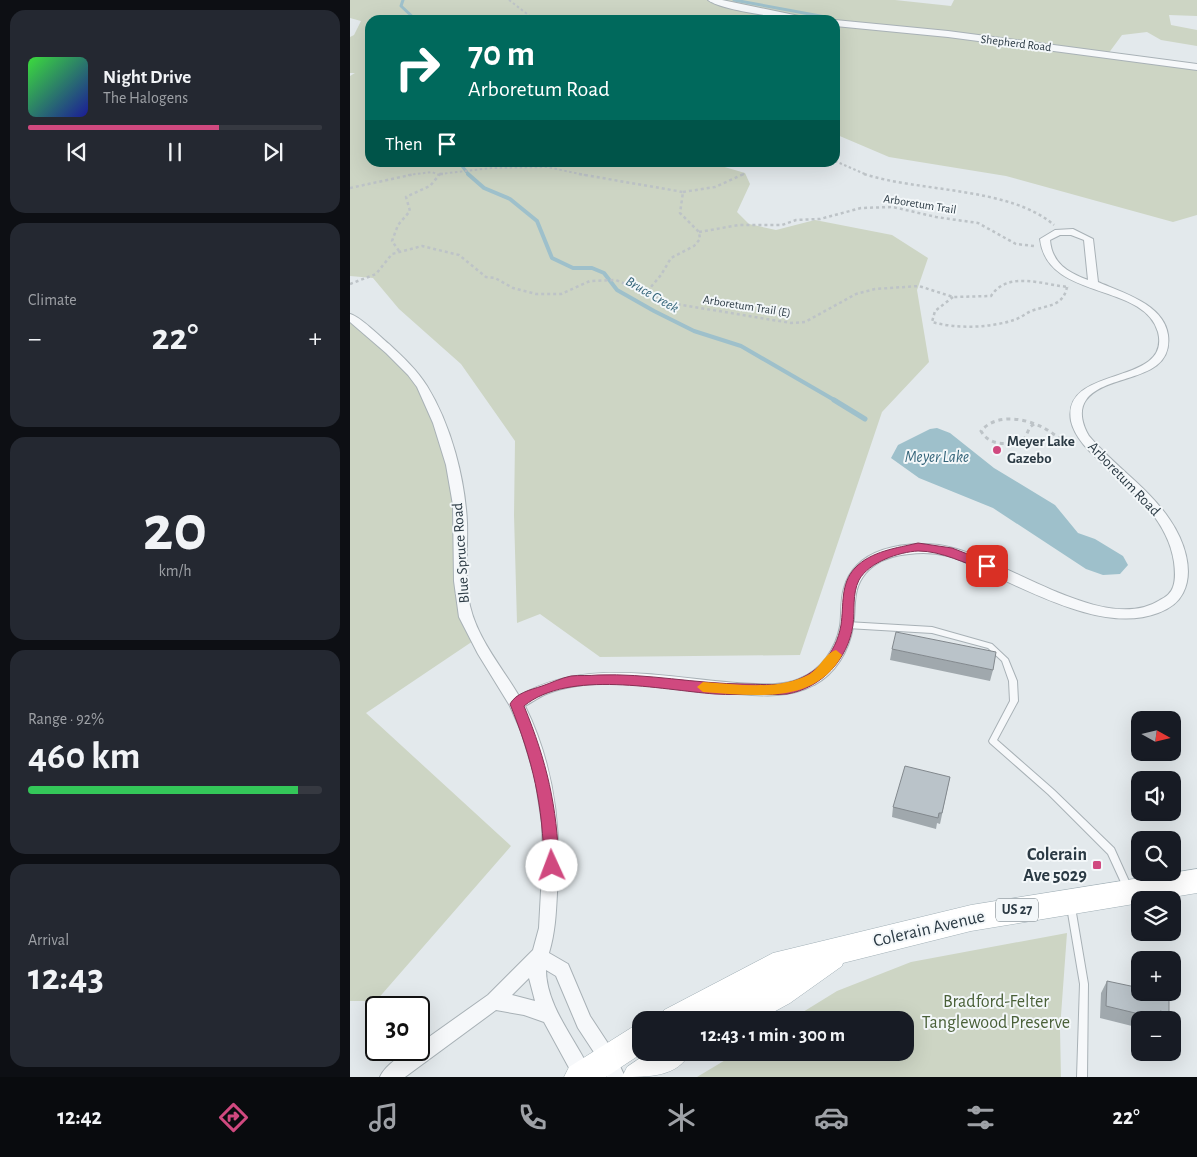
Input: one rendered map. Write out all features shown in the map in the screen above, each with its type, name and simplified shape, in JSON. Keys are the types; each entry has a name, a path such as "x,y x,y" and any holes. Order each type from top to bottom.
{"main road":[{"name":"Colerain Avenue","path":"691,1011 773,967 971,918 1197,881"},
{"name":"Colerain Avenue","path":"747,1011 780,993 840,951"},
{"path":"582,1076 612,1067 632,1047"},
{"path":"637,1077 662,1061"}],"street":[{"path":"712,0 750,10 782,15"},
{"name":"Shepherd Road","path":"840,23 948,34 1197,67"},
{"path":"1045,246 1047,237 1058,232 1073,232 1088,239 1088,283"},
{"name":"Arboretum Road","path":"517,704 528,696 571,681 665,682 716,689 787,689 800,685 824,671 840,648 847,626 848,596 853,581 860,570 889,553 918,547 952,552 1077,605 1096,610 1136,614 1164,605 1173,598 1182,577 1181,561 1174,537 1159,514 1085,438 1077,421 1076,410 1081,399 1097,386 1148,366 1161,355 1164,337 1160,323 1143,307 1059,270 1046,253 1045,246"},
{"name":"Blue Spruce Road","path":"350,317 389,349 413,374 433,409 457,488 461,522 460,584 466,616 476,639 517,704 530,736 544,785 550,824 552,866 547,929 538,956 538,983 551,1015 582,1076"},
{"path":"390,1077 494,1002 538,956 562,970 584,1022 612,1067"},
{"path":"494,1002 524,1006 551,1015"}],"lane":[{"path":"847,626 932,630 990,646 1005,659 1013,681 1014,701 993,741 1052,792 1111,851 1130,891"},
{"path":"1070,901 1084,984 1082,1077"}],"path":[{"path":"509,0 528,15"},
{"path":"840,163 889,180 1022,207 1044,215 1052,221 1058,232"},
{"path":"350,188 363,188 415,174 435,172 440,174 482,168 547,168 676,189 682,192 712,188 745,173"},
{"path":"350,284 376,274 392,254 398,250 392,242 393,234 396,225 410,211 406,197 430,186 440,174"},
{"path":"645,294 661,275 670,258 694,246 700,239 699,232 680,213 682,192"},
{"name":"Arboretum Trail","path":"699,232 739,225 782,225 796,220 820,219 861,208 893,206 936,217 978,223 1016,244 1045,246"},
{"name":"Arboretum Trail (E)","path":"398,250 410,250 422,246 460,255 486,277 495,278 513,288 536,294 561,294 590,281 616,280 645,294 670,302 791,323 805,322 856,294 875,289 920,286 953,297"},
{"path":"1067,288 1065,298 1052,307 1031,312 1012,320 976,326 948,326 932,322 935,310 946,304 948,299 953,297 991,296 1000,285 1025,282 1067,288 1088,283"},
{"path":"1034,424 1030,427 1024,440 1010,443 990,441 983,436 981,431 987,423 1003,419 1034,424 1068,442 1085,438"}],"green space":[{"path":"350,0 895,0 951,6 954,0 1197,0 1197,16 1169,15 1171,25 1197,30 1197,46 1161,40 1147,32 1122,35 1108,54 1197,67 1197,215 1173,222 1006,176 889,157 840,136 840,15 365,15 365,167 725,167 745,173 750,184 737,212 749,224 776,230 815,220 892,235 928,258 917,290 929,362 882,412 800,655 600,657 540,614 517,623 514,515 515,441 461,364 399,309 373,278 350,276 350,76 355,73 350,73 350,37 354,35 361,21 350,18"},
{"path":"350,317 413,374 448,453 459,559 476,639 366,713 511,846 380,996 365,996 365,1001 350,1001"},
{"name":"Bradford-Felter Tanglewood Preserve","path":"1067,933 1060,1029 1061,1077 697,1077 724,1061 914,1061 914,1011 805,1011 837,991 911,962"}],"water":[{"name":"Meyer Lake","path":"937,428 950,433 994,468 1055,505 1078,533 1095,539 1123,556 1128,565 1120,574 1103,575 1086,569 993,508 919,478 891,458 898,445 930,429"}],"building":[{"path":"896,632 996,652 993,670 892,649"},
{"path":"905,766 950,777 942,813 939,813 938,818 893,807"},
{"path":"1107,981 1131,986 1131,1001 1169,1001 1169,1011 1131,1012 1106,1006"}],"waterway":[{"name":"Bruce Creek","path":"403,0 401,6 411,15"},
{"path":"734,0 815,15"},
{"name":"Bruce Creek","path":"463,167 469,175"},
{"name":"Bruce Creek","path":"469,175 484,188 510,199 537,221 552,258 573,268 592,268 604,273 617,290 654,311 694,331 741,346 836,401"},
{"name":"Bruce Creek","path":"834,400 865,419"}],"slow traffic":[{"path":"703,687 716,689 787,689 813,679 824,671 836,655"}],"place":[{"name":"Meyer Lake Gazebo","path":"997,450"},
{"name":"Colerain Ave 5029","path":"1097,865"}],"route":[{"path":"552,866 550,824 544,785 530,736 517,704 528,696 571,681 665,682 716,689 787,689 813,679 832,662 840,648 847,626 848,596 853,581 860,570 873,561 889,553 918,547 952,552 987,566"}]}
